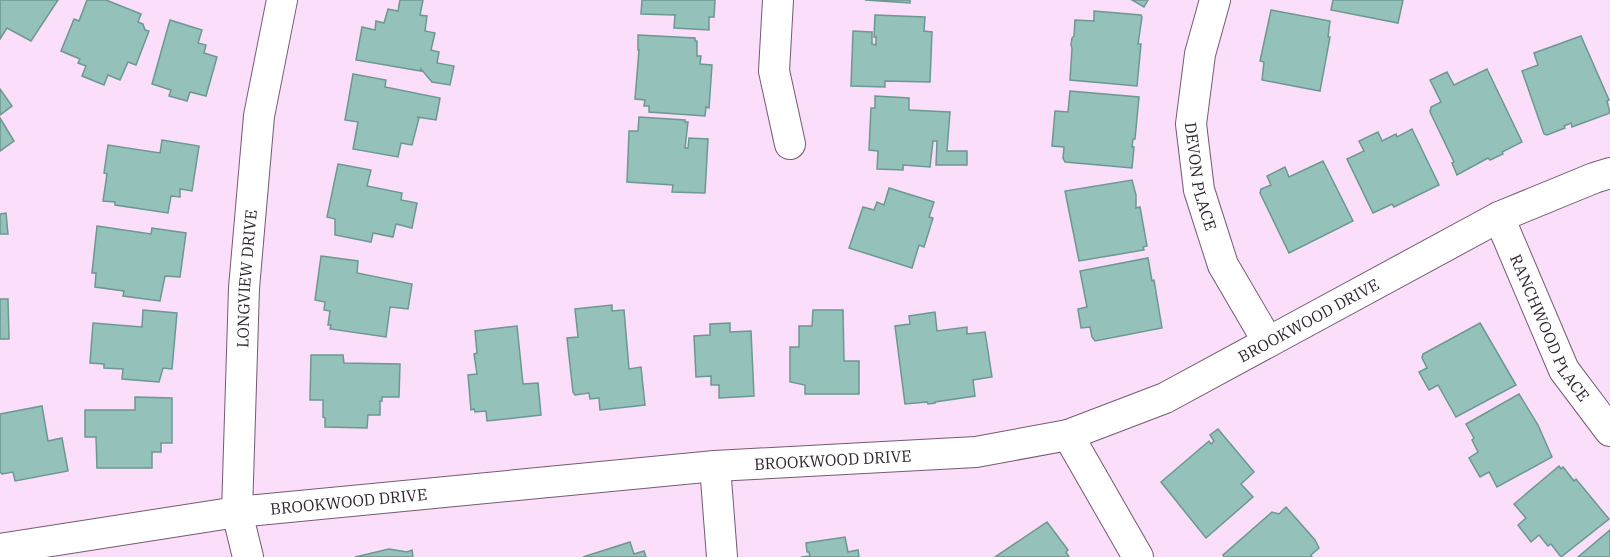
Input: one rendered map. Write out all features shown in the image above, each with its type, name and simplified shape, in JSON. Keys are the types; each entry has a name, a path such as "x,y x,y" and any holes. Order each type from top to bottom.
{"street":[{"name":"LONGVIEW DRIVE","path":"248,557 237,512 244,288 259,116 282,0"},
{"path":"778,0 774,72 790,144"},
{"name":"DEVON PLACE","path":"1215,0 1200,54 1191,124 1199,190 1223,265 1268,342"},
{"name":"BROOKWOOD DRIVE","path":"0,549 237,512 715,466 976,452 1068,435 1165,398 1499,217 1610,173"},
{"name":"RANCHWOOD PLACE","path":"1499,217 1564,370 1610,430"},
{"path":"1068,435 1138,557"},
{"path":"715,466 722,557"}],"building":[{"path":"0,0 58,0 31,41 7,28 0,39"},
{"path":"87,0 106,0 141,14 138,22 149,31 136,65 128,62 120,80 108,75 104,85 82,76 86,66 78,63 80,59 61,51 74,19 79,21"},
{"path":"400,0 423,0 420,15 427,16 425,31 435,33 431,50 439,52 437,63 454,66 450,85 432,82 421,69 421,71 356,60 362,27 375,30 376,21 384,23 388,9 398,11"},
{"path":"642,0 715,0 714,17 709,17 709,30 674,28 675,15 641,14"},
{"path":"865,0 910,0 910,3"},
{"path":"1132,0 1148,0 1144,7"},
{"path":"1333,0 1403,0 1398,23 1331,10"},
{"path":"1271,10 1330,21 1328,37 1330,37 1320,91 1262,80 1264,62 1260,61"},
{"path":"1094,11 1141,15 1137,86 1070,80 1071,45 1075,20 1094,21"},
{"path":"875,15 925,17 924,31 932,32 930,82 885,81 885,87 851,86 853,31 872,32 872,44 876,45"},
{"path":"170,20 202,30 198,43 206,45 204,53 217,57 206,96 190,92 187,101 169,96 171,90 152,84"},
{"path":"638,35 695,38 697,56 701,56 700,64 712,65 709,108 706,107 705,116 649,112 649,106 644,106 645,100 635,99"},
{"path":"1581,36 1609,100 1607,101 1610,113 1572,127 1571,123 1564,126 1565,128 1544,134 1522,71 1538,65 1534,53"},
{"path":"1487,69 1522,142 1502,152 1503,154 1490,160 1488,158 1457,175 1452,163 1454,162 1430,112 1431,107 1441,102 1430,80 1447,72 1454,85"},
{"path":"353,74 386,80 385,87 440,98 436,120 417,117 419,118 412,145 401,143 398,157 353,149 358,122 345,120"},
{"path":"0,89 12,106 0,115"},
{"path":"1070,91 1139,97 1135,139 1133,139 1132,147 1134,147 1132,168 1065,162 1064,147 1052,146 1055,111 1068,112"},
{"path":"875,96 909,98 909,110 950,112 947,151 967,151 967,165 936,165 937,141 933,141 930,167 903,165 903,170 877,169 878,151 869,150 871,108 875,108"},
{"path":"639,117 688,122 685,148 688,148 689,138 708,139 705,193 672,192 673,185 627,182 629,131 638,131"},
{"path":"0,118 14,141 0,151"},
{"path":"1412,129 1439,185 1394,207 1392,204 1373,213 1347,159 1364,151 1359,141 1378,132 1382,141 1396,134 1397,137"},
{"path":"162,140 199,146 192,191 180,189 180,197 171,196 168,213 103,201 108,145 160,153"},
{"path":"1323,161 1353,221 1289,253 1260,193 1261,189 1271,185 1267,176 1285,167 1289,177"},
{"path":"338,164 371,170 367,186 402,193 401,200 417,203 412,228 396,224 393,237 373,233 371,242 335,235 335,219 327,217"},
{"path":"1132,180 1136,195 1136,208 1140,207 1147,246 1143,247 1144,250 1079,261 1065,191"},
{"path":"889,188 934,202 929,217 933,218 924,247 919,245 912,268 849,248 863,207 874,210 877,202 884,205"},
{"path":"6,213 8,234 0,234 0,214"},
{"path":"97,226 151,234 152,228 186,233 180,277 165,276 160,301 123,296 124,291 95,287 96,273 92,273"},
{"path":"321,256 358,261 357,273 412,284 408,309 390,307 386,337 330,329 331,325 328,325 330,311 324,310 325,302 315,300"},
{"path":"1148,258 1162,328 1095,341 1090,327 1081,328 1078,309 1087,307 1080,271"},
{"path":"0,299 8,299 9,339 0,339"},
{"path":"612,305 612,311 624,310 629,369 641,367 645,405 600,410 599,398 590,399 589,393 575,395 573,392 567,338 578,337 575,309"},
{"path":"143,310 177,313 172,369 163,368 159,382 122,379 123,369 104,368 104,364 90,363 93,323 142,327"},
{"path":"813,310 843,310 844,361 859,361 859,394 805,394 805,385 790,382 790,347 799,347 799,326 812,326"},
{"path":"935,312 937,331 967,327 967,334 985,332 992,377 973,380 975,396 928,404 927,402 905,404 895,326 910,324 909,316"},
{"path":"730,323 730,332 751,331 754,396 719,398 719,385 711,385 711,376 696,377 694,336 710,335 710,324"},
{"path":"1480,323 1516,385 1456,417 1438,385 1429,390 1419,372 1427,368 1422,358 1423,354"},
{"path":"517,326 523,384 538,383 541,415 487,421 486,411 471,410 468,375 477,374 474,354 477,353 475,331"},
{"path":"311,355 343,355 344,363 400,364 399,397 382,397 380,415 368,415 367,428 325,427 323,400 310,400"},
{"path":"1519,394 1538,425 1552,457 1497,487 1489,472 1480,477 1469,458 1478,452 1472,440 1474,438 1466,424"},
{"path":"135,397 172,398 172,443 161,443 161,452 152,452 152,468 97,468 96,437 85,437 85,410 135,410"},
{"path":"42,406 48,441 62,438 68,471 15,481 13,472 2,474 0,472 0,414"},
{"path":"1218,429 1254,472 1241,484 1253,497 1206,538 1161,482 1209,441 1211,444 1214,441 1210,435"},
{"path":"1559,466 1561,469 1563,467 1574,481 1576,479 1609,519 1561,557 1551,544 1548,546 1539,535 1531,542 1518,525 1526,518 1514,504"},
{"path":"1286,507 1315,540 1319,548 1311,555 1312,557 1224,557 1223,555 1272,512 1279,514"},
{"path":"1047,522 1068,550 1066,552 1069,557 995,557"},
{"path":"1610,530 1610,557 1578,557"},
{"path":"845,537 848,552 858,550 859,557 801,557 810,556 806,543"},
{"path":"630,542 634,554 644,551 646,557 583,557"},
{"path":"389,549 407,552 412,550 413,557 355,557"}]}
